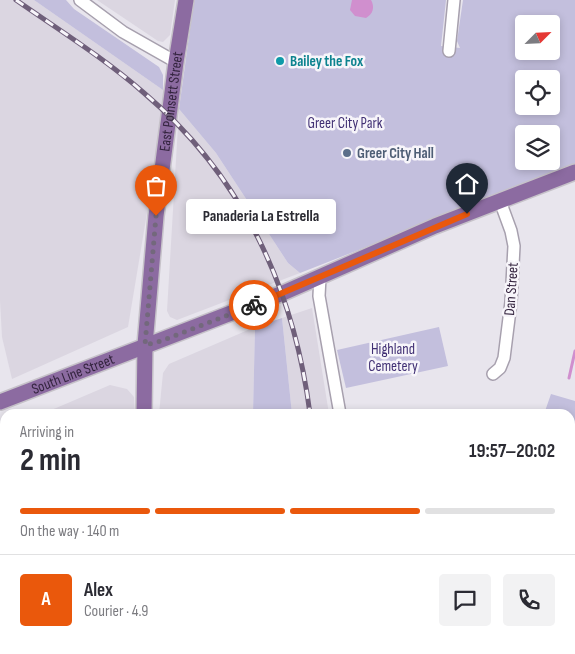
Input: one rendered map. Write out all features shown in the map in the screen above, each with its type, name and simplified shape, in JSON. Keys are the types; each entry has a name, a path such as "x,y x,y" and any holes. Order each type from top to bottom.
{"main road":[{"name":"East Poinsett Street","path":"144,409 145,345 157,206 186,0"},
{"name":"South Line Street","path":"0,402 145,345 170,338 320,277 422,232 575,172"}],"street":[{"path":"80,0 123,32 176,62"},
{"path":"448,51 454,0"},
{"name":"Dan Street","path":"493,374 500,368 504,358 513,274 513,239 500,201"},
{"path":"320,277 319,296 339,409"}],"shaded area":[{"path":"0,0 34,0 163,90 163,117 128,327 12,379 2,337 0,301"},
{"path":"97,0 175,0 170,35 163,42 158,41"},
{"path":"352,0 371,0 372,12 366,18 355,16 350,10"},
{"path":"179,109 216,153 288,263 300,273 177,320 170,317 167,311"},
{"path":"312,308 328,409 291,409 282,318"},
{"path":"255,327 253,409 159,409 163,373 169,364"},
{"path":"110,385 127,389 134,397 135,409 54,409"}],"green space":[{"path":"34,0 66,0 74,9 159,67 163,75 163,90"},
{"name":"Greer City Park","path":"194,0 446,0 441,46 460,48 457,41 463,0 575,0 575,165 300,273 288,263 216,153 179,109"},
{"path":"282,318 291,409 253,409 255,327"},
{"name":"Highland Cemetery","path":"439,327 448,366 346,388 337,350"},
{"path":"551,394 575,401 575,409 546,409"}],"waterway":[{"path":"569,378 575,351"}],"railway":[{"path":"16,0 129,80 179,125 209,160 235,198 258,237 276,279 291,322 302,367 309,409"}],"way so far":[{"path":"156,216 145,345 161,341 254,305"}],"place":[{"name":"Bailey the Fox","path":"280,61"},
{"name":"Greer City Hall","path":"347,153"},
{"name":"Panaderia La Estrella","path":"156,216"}],"route":[{"path":"254,305 467,214"}]}
